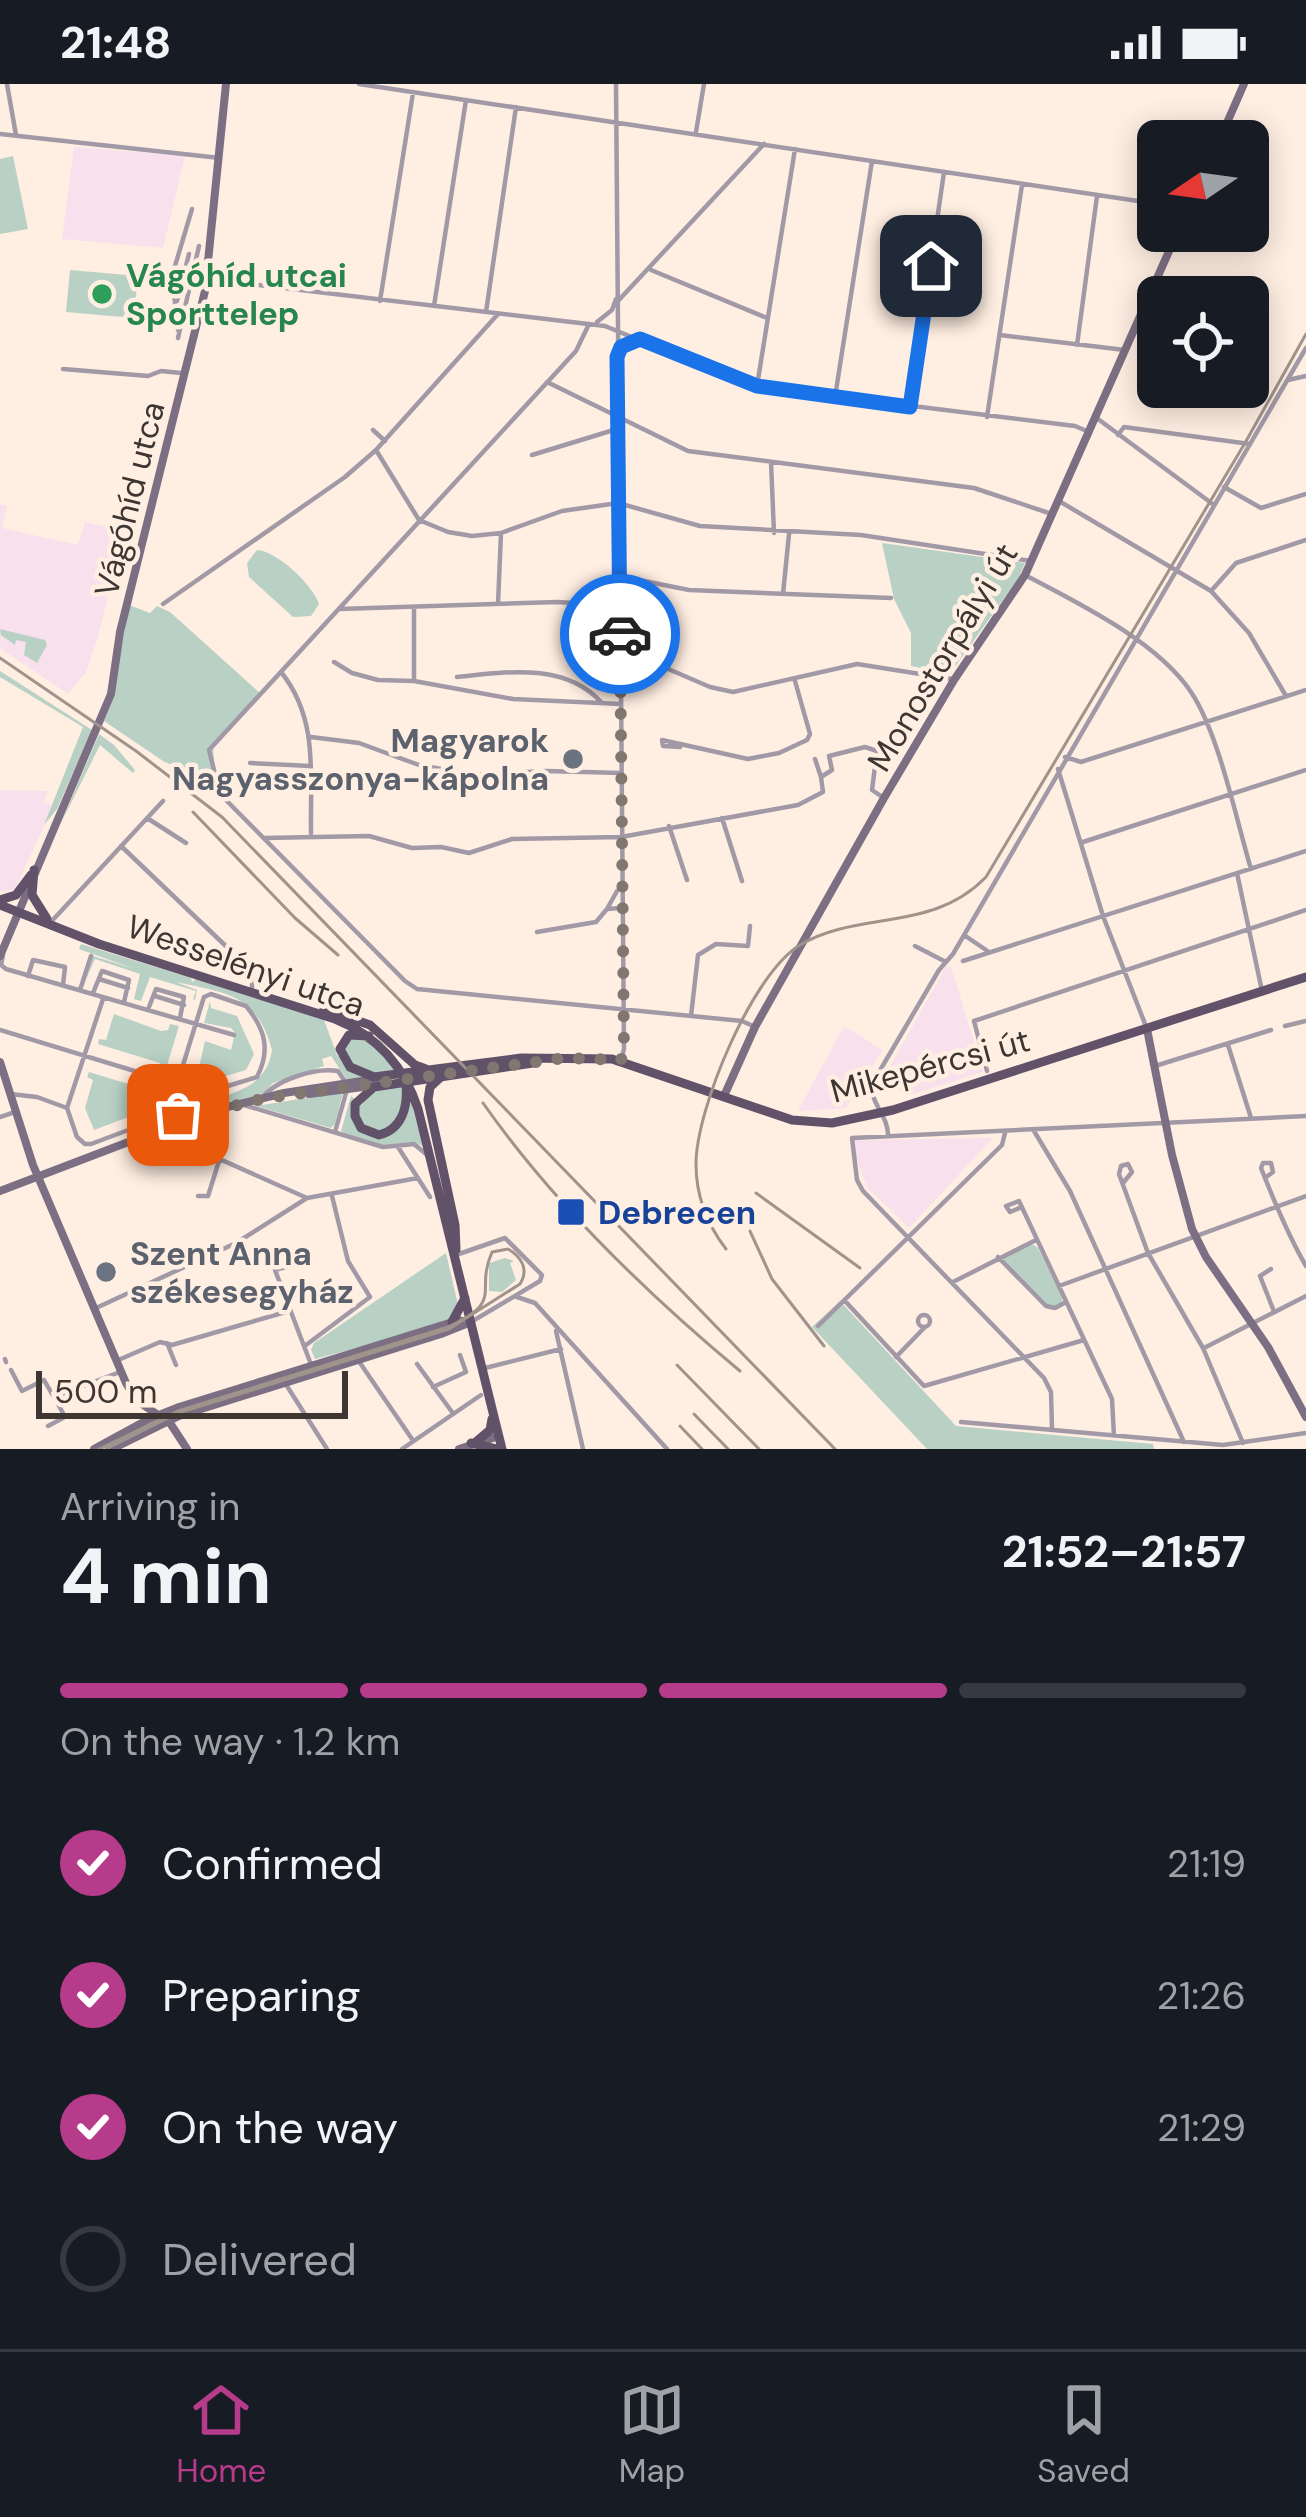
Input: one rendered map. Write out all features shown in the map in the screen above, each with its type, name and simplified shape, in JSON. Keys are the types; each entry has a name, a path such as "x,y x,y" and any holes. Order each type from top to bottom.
{"main road":[{"path":"0,903 16,895 34,870"},
{"path":"34,870 32,895 50,923"},
{"name":"Wesselényi utca","path":"0,903 99,944 369,1030 391,1079 418,1109 486,1399 500,1436 499,1449"},
{"name":"Mikepércsi út","path":"391,1079 522,1061 621,1060 811,1123 849,1121 1306,977"},
{"path":"391,1079 363,1093 354,1108 358,1125 372,1134 388,1132 401,1118 407,1094 391,1079 359,1073 341,1056 347,1036 369,1030 415,1065 436,1073 428,1096 455,1225 454,1255"},
{"path":"452,1322 465,1298"},
{"path":"469,1445 491,1427 486,1399"},
{"path":"469,1445 499,1449"}],"street":[{"path":"7,84 16,135"},
{"name":"Vágóhíd utca","path":"2,953 108,703 120,632 207,279 226,84"},
{"path":"359,84 1137,201"},
{"path":"616,84 621,1060"},
{"path":"696,134 704,84"},
{"path":"1228,120 1244,84"},
{"path":"380,301 413,93"},
{"path":"434,306 466,100"},
{"path":"486,313 516,107"},
{"path":"0,134 220,158"},
{"path":"755,1027 742,1021 431,992 404,981 216,788 209,750 576,351 591,324 608,316 617,295 631,290 764,144"},
{"path":"757,386 795,149"},
{"path":"835,397 872,161"},
{"path":"910,407 944,172"},
{"path":"987,417 1022,184"},
{"path":"1077,345 1097,195"},
{"path":"192,209 172,284 178,334 193,255"},
{"path":"175,307 199,246"},
{"path":"179,250 193,255"},
{"name":"Monostorpályi út","path":"724,1096 755,1027 884,798 954,680 1025,574 1169,252"},
{"path":"651,269 768,319"},
{"path":"207,279 591,324 757,386 1075,426 1091,433"},
{"path":"164,604 376,450 498,314"},
{"path":"575,323 582,335"},
{"path":"1000,335 1127,351"},
{"path":"617,357 626,342 640,339"},
{"path":"888,1135 872,1084 1306,348"},
{"path":"63,369 185,374"},
{"path":"1288,380 1306,376"},
{"path":"547,382 688,451 974,488 1052,514"},
{"path":"1097,418 1214,505"},
{"path":"1118,435 1124,427 1250,444"},
{"path":"532,454 617,429"},
{"path":"373,430 385,441"},
{"path":"376,450 419,520 448,532 501,533 562,511 618,503 682,523 774,533 861,535 1031,561"},
{"path":"771,462 774,533"},
{"path":"1224,487 1261,508 1306,494"},
{"path":"1058,500 1211,591 1249,634 1286,696"},
{"path":"498,604 501,533"},
{"path":"783,594 789,534"},
{"path":"1211,591 1236,562 1306,540"},
{"path":"1025,574 1134,638 1172,668 1193,695 1251,869"},
{"path":"619,576 688,590 891,598"},
{"path":"339,609 620,606"},
{"path":"414,681 415,608"},
{"path":"620,657 652,662 733,692 856,664 954,680"},
{"path":"334,662 363,677 513,699 621,704"},
{"path":"281,672 301,700 311,736 311,835"},
{"path":"457,677 553,674 580,684 602,703"},
{"path":"680,747 748,759 779,753 807,740 810,734 795,681"},
{"path":"1065,757 1081,762 1306,690"},
{"path":"311,736 359,743 419,765 474,775 546,770 622,773"},
{"path":"821,777 832,770 829,756 875,749 872,790 884,798"},
{"path":"266,841 276,835 379,837 412,848 441,847 461,853 526,837 621,837 808,801 823,792 815,759"},
{"path":"250,763 310,766"},
{"path":"1058,769 1103,916 1147,1029 1183,1204 1196,1239 1252,1322 1306,1417"},
{"path":"1081,843 1306,770"},
{"path":"50,923 163,801"},
{"path":"147,818 186,843"},
{"path":"722,818 742,881"},
{"path":"669,826 688,880"},
{"path":"122,846 252,971 252,991"},
{"path":"963,961 1306,851"},
{"path":"1237,873 1262,992"},
{"path":"537,932 596,922 617,890"},
{"path":"607,909 622,908"},
{"path":"987,1071 974,1021 1306,910"},
{"path":"691,1016 698,955 716,944 748,946 750,926"},
{"path":"962,934 988,952"},
{"path":"915,946 946,962"},
{"path":"2,953 3,968 234,1034"},
{"path":"80,990 91,956"},
{"path":"28,976 38,958 65,967 62,985"},
{"path":"93,994 104,971 128,979 124,1002"},
{"path":"148,1009 158,988 184,996 180,1018"},
{"path":"175,1102 253,1081 267,1055 251,1012 240,1002 208,994 196,1023 175,1102 188,1145 307,1198 418,1178"},
{"path":"104,997 68,1108 79,1139 86,1145 164,1117"},
{"path":"1285,1027 1306,1021"},
{"path":"0,1030 177,1084"},
{"path":"1155,1066 1271,1030"},
{"path":"1228,1045 1251,1118"},
{"path":"0,1062 38,1177 136,1400 140,1417 132,1427"},
{"path":"264,1098 275,1084 325,1070 336,1070 344,1081"},
{"path":"0,1191 179,1120 264,1098 391,1079"},
{"path":"335,1132 346,1093"},
{"path":"10,1094 37,1096 68,1108"},
{"path":"239,1103 383,1147 414,1144 430,1159"},
{"path":"0,1117 15,1112"},
{"path":"1052,1430 1051,1392 1029,1359 862,1191 852,1138 1306,1116"},
{"path":"1034,1131 1070,1191 1184,1442"},
{"path":"818,1326 1002,1145 1004,1133"},
{"path":"398,1147 430,1197"},
{"path":"198,1196 208,1196 219,1161"},
{"path":"1264,1178 1306,1266"},
{"path":"1123,1183 1148,1253 1203,1348 1243,1443"},
{"path":"306,1345 370,1298 348,1262 332,1196"},
{"path":"1058,1286 1306,1196"},
{"path":"93,1310 236,1243 307,1198"},
{"path":"1022,1208 1114,1406 1114,1436"},
{"path":"94,1449 177,1408 471,1325 540,1281 542,1275 510,1240 500,1237 454,1255"},
{"path":"953,1282 1036,1240"},
{"path":"998,1257 1048,1307 1066,1302"},
{"path":"296,1264 275,1270 313,1369"},
{"path":"1271,1269 1260,1276 1274,1311"},
{"path":"283,1297 332,1285"},
{"path":"1203,1348 1306,1296"},
{"path":"517,1297 531,1300 667,1449"},
{"path":"845,1301 920,1384 928,1386 1084,1340"},
{"path":"116,1361 160,1342 170,1344 289,1311"},
{"path":"357,1356 452,1322 471,1325"},
{"path":"555,1326 583,1449"},
{"path":"896,1357 925,1327"},
{"path":"170,1344 176,1365"},
{"path":"482,1369 561,1349"},
{"path":"434,1387 466,1372 460,1355"},
{"path":"357,1356 409,1445 452,1412 486,1399"},
{"path":"417,1364 452,1412"},
{"path":"112,1449 313,1369"},
{"path":"11,1370 22,1391 44,1380 63,1418 48,1426"},
{"path":"54,1397 120,1372"},
{"path":"285,1382 327,1449"},
{"path":"136,1400 172,1423 187,1449"},
{"path":"172,1423 177,1408"},
{"path":"961,1422 1184,1442 1243,1443 1306,1433"},
{"path":"469,1445 500,1436"}],"shaded area":[{"path":"74,147 185,156 163,248 62,239"},
{"path":"0,504 7,506 2,528 78,545 85,522 124,531 86,672 68,694 0,648"},
{"path":"0,790 48,791 44,802 53,806 15,889 0,891"},
{"path":"951,966 983,1072 906,1096 883,1079 946,967"},
{"path":"844,1026 883,1050 846,1108 798,1111"},
{"path":"993,1138 909,1228 867,1187 855,1155 855,1140"}],"green space":[{"path":"13,156 28,229 0,234 0,159"},
{"name":"Vágóhíd utcai Sporttelep","path":"70,270 138,276 134,318 66,312"},
{"path":"882,543 1025,563 950,674 911,666 911,633 894,599"},
{"path":"257,550 284,563 310,588 319,604 311,616 293,617 249,577 247,563"},
{"path":"129,605 150,613 157,606 170,612 261,694 213,746 213,792 104,721"},
{"path":"0,629 45,640 37,663 24,655 26,642 16,640 15,645"},
{"path":"0,671 92,730 57,809 44,825 83,727 0,677"},
{"path":"99,734 135,770 133,773 100,745 61,823"},
{"path":"81,944 324,1020 337,1055 363,1078 348,1081 331,1056 322,1059 324,1066 273,1083 263,1094 183,1113 182,1106 239,1091 261,1076 272,1050 258,1018 249,1007 225,994 176,982 197,990 195,1000 196,991 150,977 141,1001 134,999 140,974 95,959 84,984 93,956 132,968 79,949"},
{"path":"210,1001 211,1008 237,1016 254,1054 246,1070 195,1085 205,1041 231,1050 235,1033 204,1023"},
{"path":"114,1014 161,1031 170,1024 179,1026 165,1072 159,1070 160,1063 98,1044 99,1039 106,1040"},
{"path":"359,1036 378,1049 398,1073 369,1072 344,1057 344,1041"},
{"path":"89,1072 151,1091 154,1085 161,1087 155,1107 94,1130 85,1108 93,1080 87,1077"},
{"path":"403,1086 402,1106 387,1128 382,1132 359,1122 358,1102 363,1105 362,1099 373,1091"},
{"path":"343,1092 331,1128 256,1106"},
{"path":"351,1096 356,1125 389,1134 410,1098 423,1146 412,1142 383,1145 341,1131"},
{"path":"1032,1244 1062,1296 1055,1306 1047,1305 1003,1261 1004,1256"},
{"path":"446,1253 459,1309 447,1324 315,1359 314,1343"},
{"path":"505,1258 514,1261 510,1263 516,1280 502,1292 489,1291 489,1263"},
{"path":"840,1301 956,1426 1153,1444 1154,1449 927,1449 812,1327"}],"tram line":[{"path":"99,1449 178,1411 448,1327 483,1302 492,1252 508,1249 523,1264 520,1284 449,1329 178,1413 106,1449"}],"railway":[{"path":"726,1249 700,1198 698,1140 716,1078 764,984 800,945 846,927 942,906 986,877 1306,334"},
{"path":"0,658 222,817 835,1449"},
{"path":"193,812 295,918 338,955"},
{"path":"483,1103 602,1245 740,1371"},
{"path":"756,1193 860,1268"},
{"path":"750,1231 772,1279 824,1346"},
{"path":"677,1365 759,1449"},
{"path":"694,1414 728,1449"},
{"path":"680,1426 702,1449"}],"way so far":[{"path":"178,1115 179,1120 266,1098 565,1058 621,1060 620,634"}],"place":[{"name":"Vágóhíd utcai Sporttelep","path":"102,294"},
{"name":"Magyarok Nagyasszonya-kápolna","path":"573,759"},
{"name":"Debrecen","path":"571,1212"},
{"name":"Szent Anna székesegyház","path":"106,1272"}],"route":[{"path":"620,634 617,357 621,347 640,339 757,386 910,407 931,266"}]}
